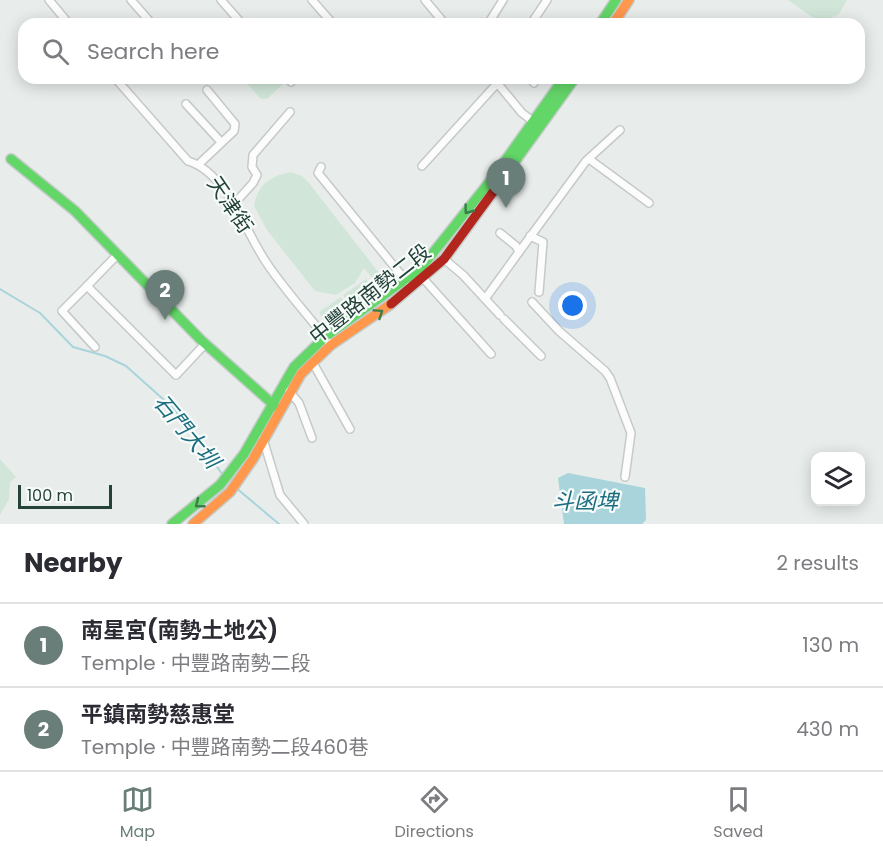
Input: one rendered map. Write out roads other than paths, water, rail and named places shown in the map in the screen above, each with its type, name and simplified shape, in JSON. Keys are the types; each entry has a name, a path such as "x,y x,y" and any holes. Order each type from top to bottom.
{"main road":[{"path":"604,18 616,0"},
{"path":"617,18 629,0"},
{"name":"中豐路南勢二段","path":"193,524 233,488 263,439 294,367 417,272 450,234 560,84"},
{"name":"中豐路南勢二段","path":"174,522 220,485 244,454 259,426 313,363 328,341 424,280 444,259 571,84"},
{"path":"11,159 75,211 206,344 276,406"}],"street":[{"path":"49,0 64,18"},
{"path":"131,0 147,18"},
{"path":"221,0 237,18"},
{"path":"312,0 328,18"},
{"path":"425,0 440,18"},
{"path":"492,18 503,0"},
{"path":"535,18 546,0"},
{"name":"天津街","path":"120,84 188,161 199,164 234,204 265,261 328,341"},
{"path":"422,166 493,84"},
{"path":"501,84 522,113 534,122"},
{"path":"199,164 234,131 235,124 207,90"},
{"path":"186,104 220,142"},
{"path":"234,204 257,175 252,167 253,155 290,112"},
{"path":"484,299 589,159 620,130"},
{"path":"589,159 649,203"},
{"path":"321,167 318,173 406,281"},
{"path":"500,233 516,246 519,252"},
{"path":"530,236 543,242 539,292"},
{"path":"95,347 62,311 117,255"},
{"path":"444,259 541,356"},
{"path":"417,272 492,354"},
{"path":"87,286 176,375 206,344"},
{"path":"532,302 559,331 605,370 610,378 631,433 625,477"},
{"path":"313,363 350,429"},
{"path":"289,391 299,403 312,438"},
{"path":"259,426 280,495 304,524"}],"water":[{"name":"斗函埤","path":"568,473 645,488 646,520 642,524 564,524 558,478"}],"waterway":[{"name":"石門大圳","path":"0,289 40,313 73,347 105,356 126,366 173,408 223,475"},
{"name":"石門大圳","path":"235,487 279,524"}],"place":[{"name":"南星宮(南勢土地公)","path":"506,208"},
{"name":"平鎮南勢慈惠堂","path":"165,320"}]}
